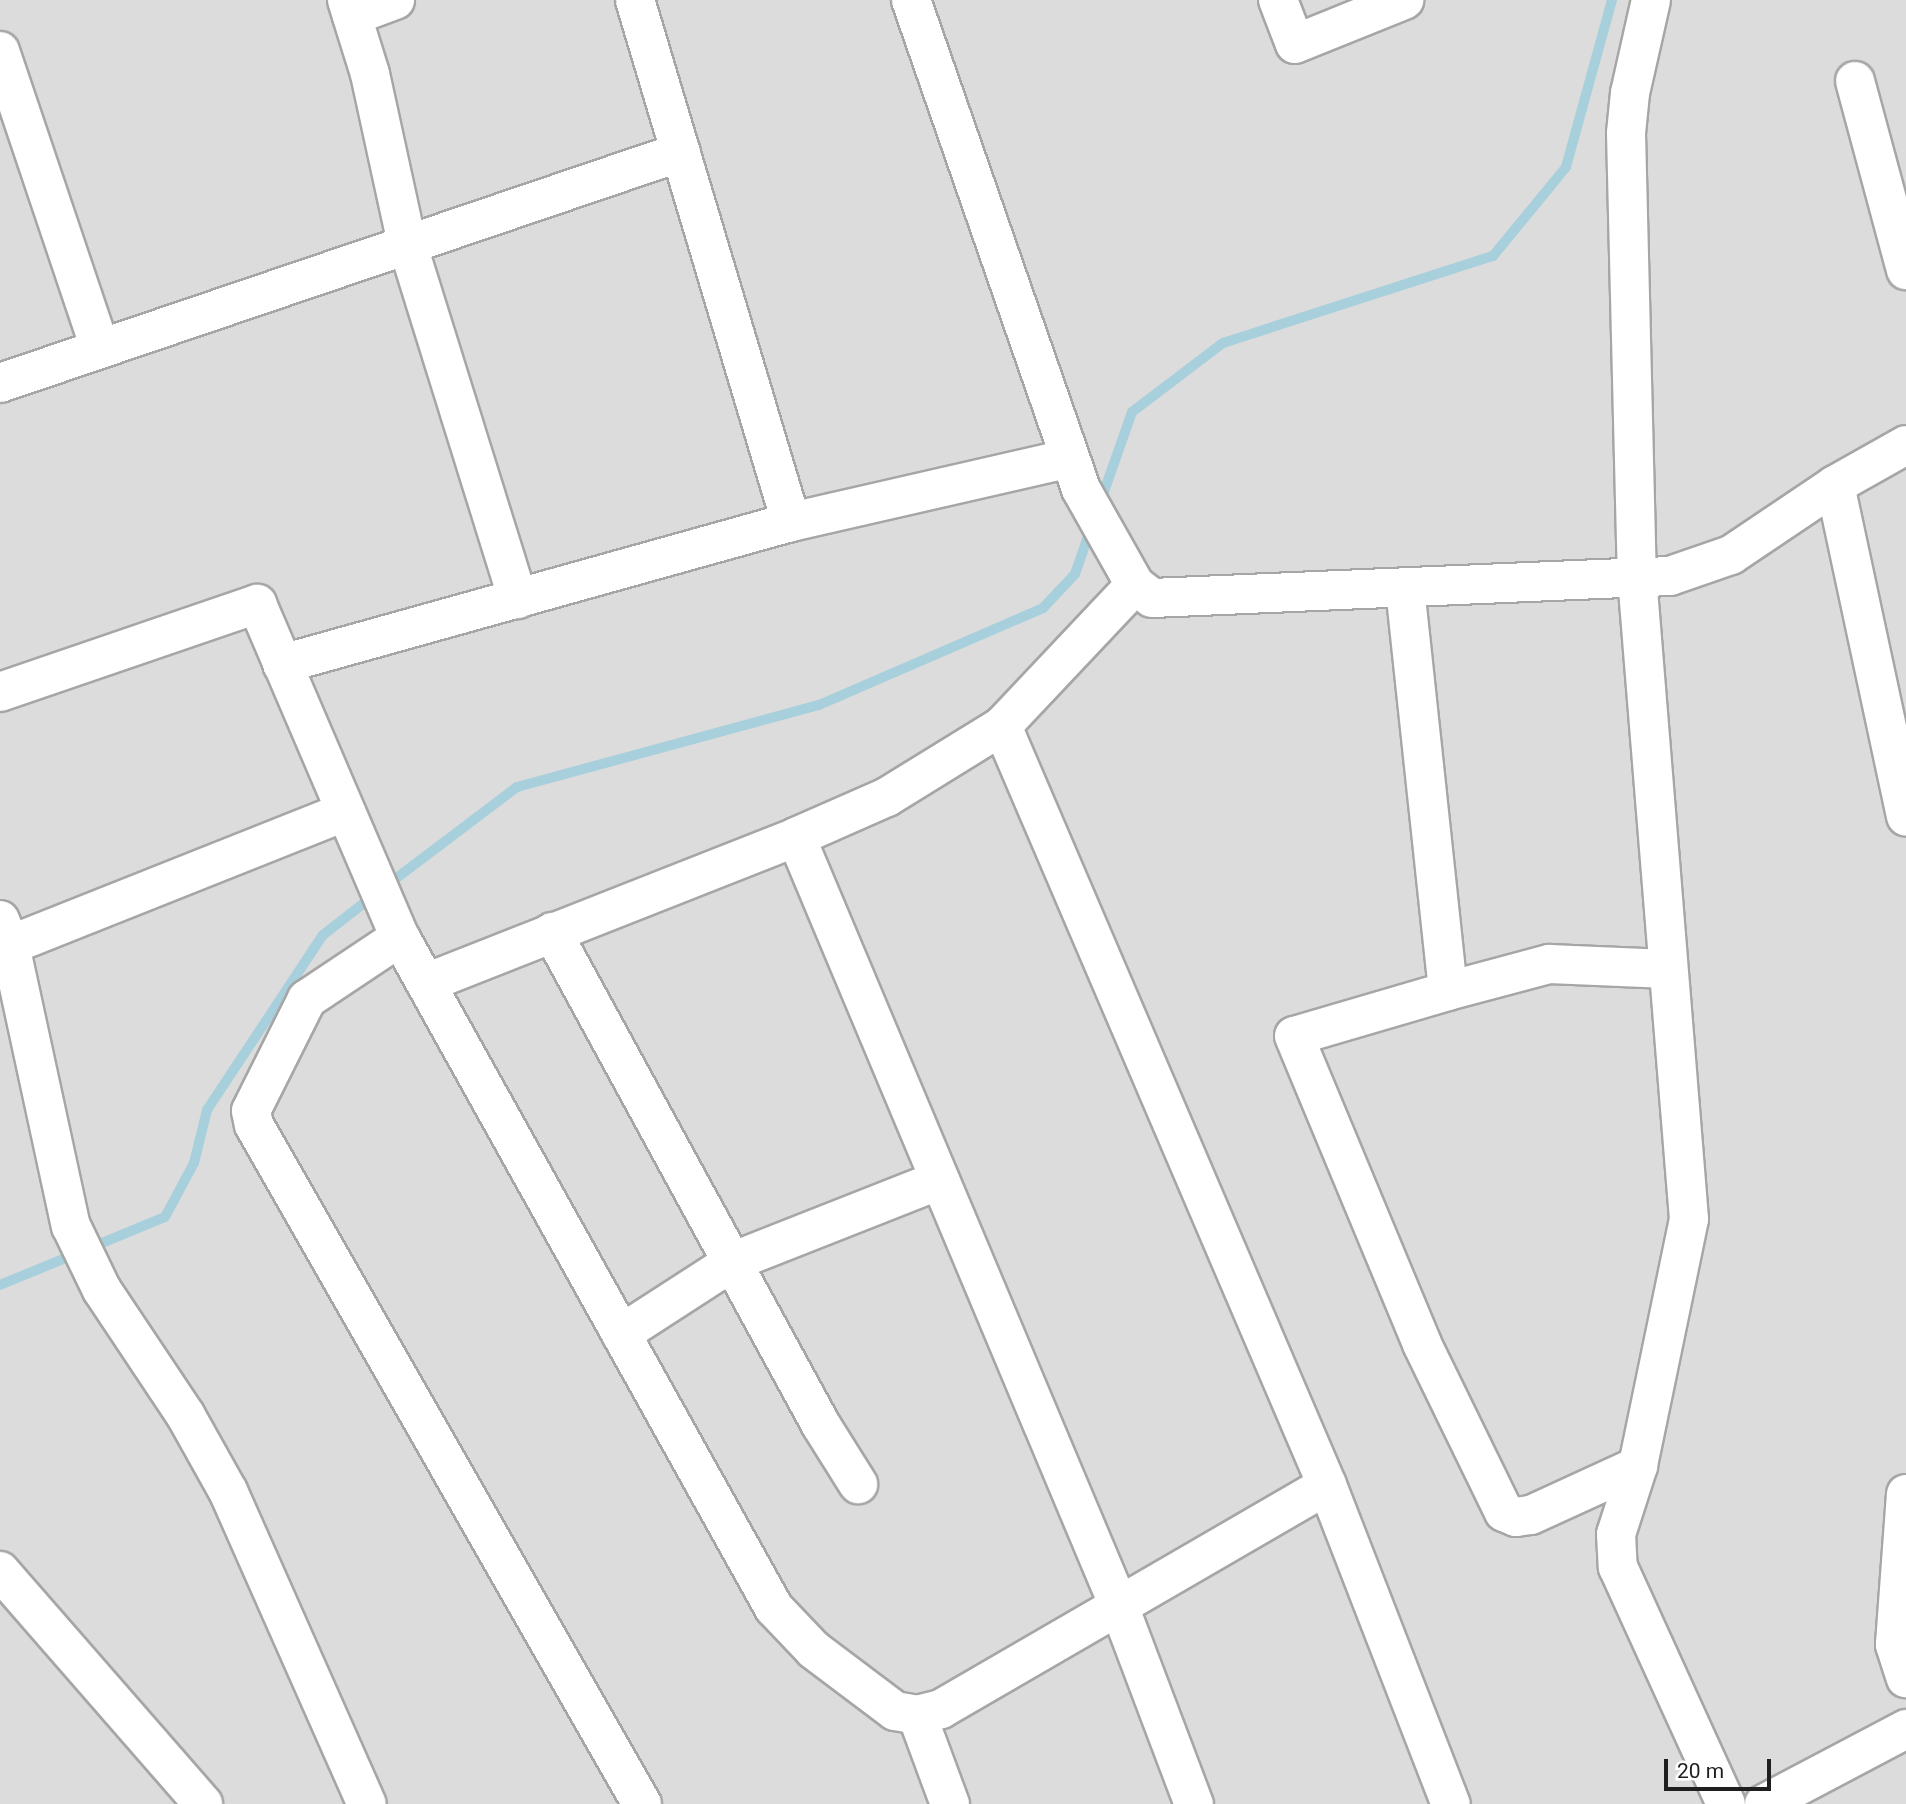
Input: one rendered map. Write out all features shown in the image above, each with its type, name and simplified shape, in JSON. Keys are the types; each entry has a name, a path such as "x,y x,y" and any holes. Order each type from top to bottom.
{"street":[{"path":"396,0 349,8 370,74 407,243 518,599"},
{"path":"635,0 791,522"},
{"path":"911,0 1075,474 1135,585 1152,598 1670,576 1731,555 1835,485 1906,445"},
{"path":"1278,0 1295,44 1404,0"},
{"path":"1651,0 1630,93 1626,133 1637,577 1689,1219 1638,1466 1616,1534 1618,1567 1726,1804"},
{"path":"0,51 100,348"},
{"path":"1855,81 1906,270"},
{"path":"0,383 681,152"},
{"path":"282,664 791,522 1075,474"},
{"path":"1835,485 1906,816"},
{"path":"425,983 796,837 887,797 1002,726 1135,585"},
{"path":"1405,587 1448,991"},
{"path":"0,692 257,604 397,931 774,1608 814,1650 895,1711 917,1715 941,1709 1327,1485"},
{"path":"1002,726 1327,1485 1451,1804"},
{"path":"344,812 5,933 71,1226 102,1290 186,1416 228,1491 367,1804"},
{"path":"796,837 1119,1606 1194,1804"},
{"path":"397,931 307,999 251,1111 254,1125 642,1804"},
{"path":"552,932 734,1261 821,1425 858,1483"},
{"path":"1638,1466 1531,1515 1516,1517 1504,1512 1422,1344 1294,1036 1549,964 1668,969"},
{"path":"621,1334 734,1261 940,1180"},
{"path":"1906,1494 1895,1645 1906,1678"},
{"path":"0,1571 203,1804"},
{"path":"917,1715 950,1804"},
{"path":"1764,1804 1906,1729"}],"shaded area":[{"path":"0,0 1906,0 1906,1804 0,1804"}],"waterway":[{"path":"1100,503 1132,412 1223,343 1493,256 1566,167 1612,0"},
{"path":"386,886 517,787 819,705 1043,608 1075,574 1091,528"},
{"path":"0,1285 165,1217 194,1163 207,1110 323,935 373,896"}]}
